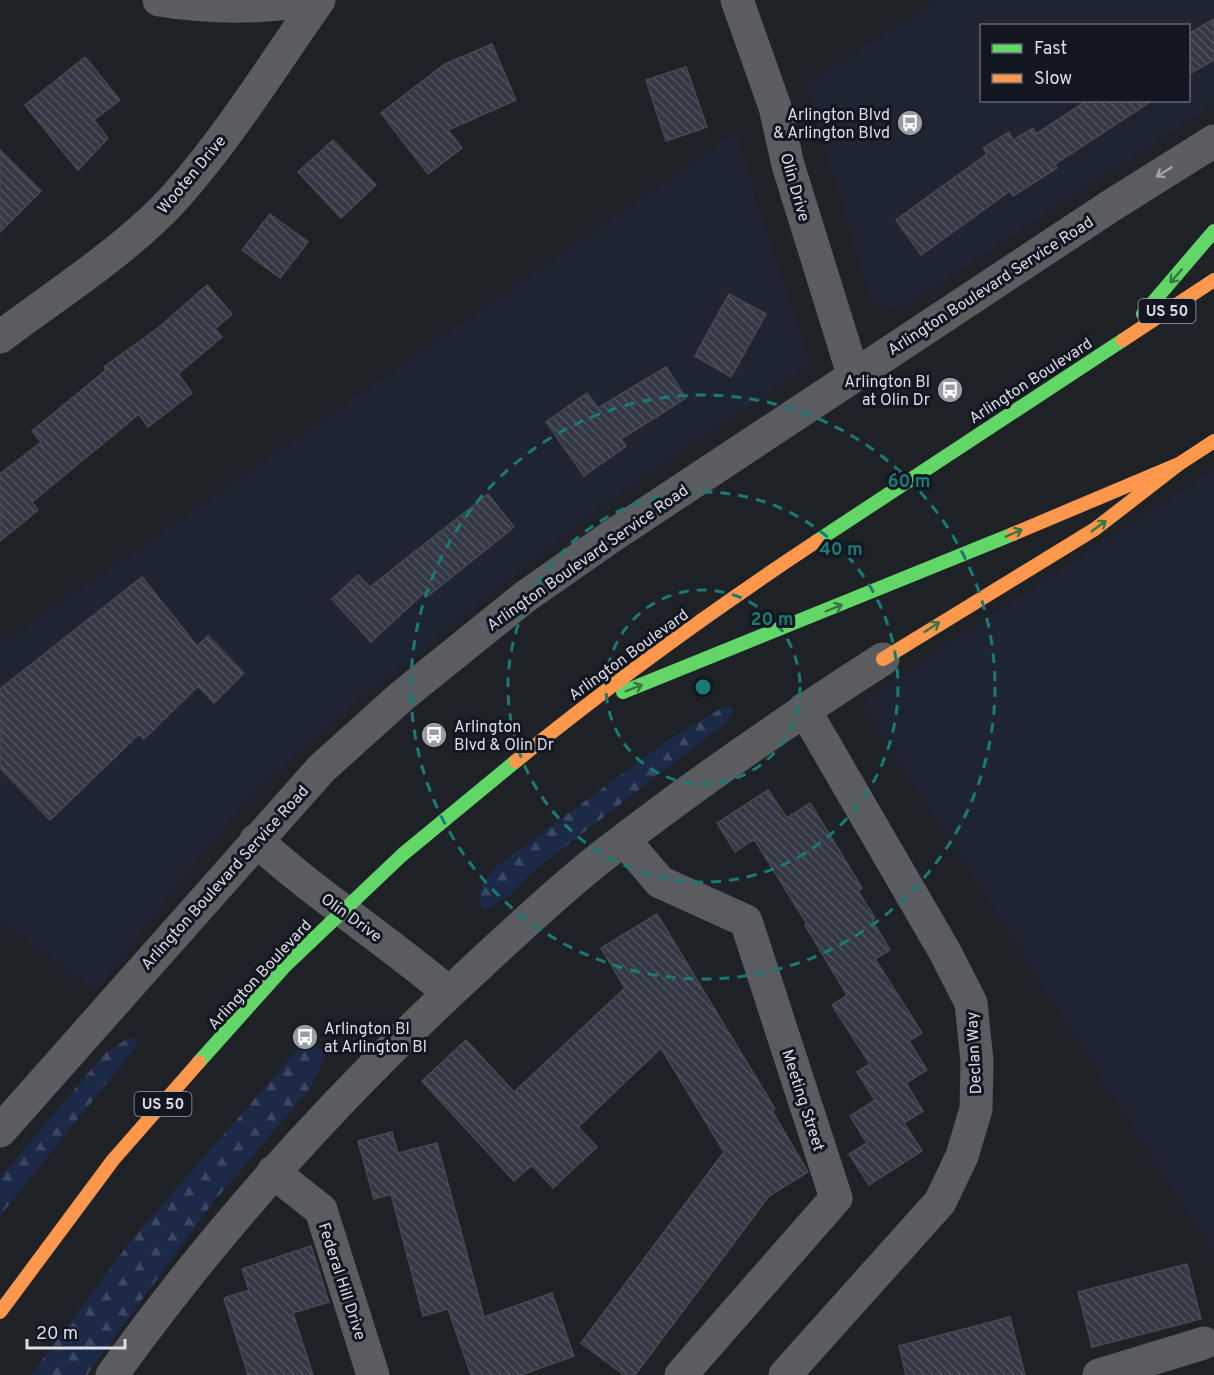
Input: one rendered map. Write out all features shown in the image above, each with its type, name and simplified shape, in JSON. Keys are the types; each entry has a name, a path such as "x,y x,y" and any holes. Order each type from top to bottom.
{"main road":[{"path":"1119,342 1214,231"},
{"name":"Arlington Boulevard","path":"0,1312 113,1160 284,967 402,855 579,710 746,588 1214,280"},
{"path":"883,659 1095,529 1179,464 1214,441"},
{"path":"579,710 973,552 1098,496 1179,464"}],"street":[{"path":"159,0 201,7 248,7 308,0"},
{"name":"Wooten Drive","path":"0,337 139,231 176,196 210,154 319,0"},
{"name":"Olin Drive","path":"737,0 775,107 788,165 853,374"},
{"name":"Arlington Boulevard Service Road","path":"0,1131 321,769 402,696 526,596 853,374 1117,201 1214,141"},
{"path":"112,1375 149,1323 273,1172 368,1070 449,993 557,895 625,841 804,709 883,659"},
{"name":"Declan Way","path":"785,1375 940,1202 962,1156 976,1109 977,1060 970,1003 945,952 804,709"},
{"name":"Olin Drive","path":"256,840 295,876 405,956 449,993"},
{"name":"Meeting Street","path":"625,841 660,882 746,921 836,1198 681,1375"},
{"name":"Federal Hill Drive","path":"273,1172 321,1210 373,1375"},
{"path":"1099,1375 1203,1343"}],"shaded area":[{"path":"936,0 1214,0 1214,105 898,311 872,302 805,84"},
{"path":"735,132 810,366 603,506 368,694 262,786 214,841 96,992 0,922 0,641 20,630"},
{"path":"1214,469 1214,1254 860,701"}],"green space":[{"path":"723,707 730,707 734,711 723,725 531,873 510,895 484,911 478,896 483,883 496,867 668,740"},
{"path":"129,1038 137,1039 135,1048 0,1216 0,1178 105,1053"},
{"path":"311,1044 322,1049 325,1056 311,1087 211,1205 87,1375 31,1375 133,1238 301,1046"}],"building":[{"path":"1214,19 1214,60 1190,74 1190,33"},
{"path":"492,44 516,100 448,130 462,148 428,174 381,113 445,64"},
{"path":"85,57 120,100 94,120 108,138 78,170 25,105"},
{"path":"686,67 707,127 666,141 646,80"},
{"path":"1085,102 1150,102 1055,164 1057,168 1013,196 1010,191 921,255 896,220 987,154 983,148 1009,132 1013,140 1033,128 1036,134"},
{"path":"333,140 376,185 341,218 298,172"},
{"path":"0,150 41,191 0,232"},
{"path":"270,214 308,242 280,278 242,250"},
{"path":"207,285 232,314 215,329 222,337 178,374 192,393 148,427 139,414 32,502 38,510 0,541 0,474 41,442 32,431 106,370 104,367 158,328"},
{"path":"729,294 766,314 731,377 695,356"},
{"path":"666,367 686,398 621,439 626,446 584,476 546,422 587,393 598,408"},
{"path":"488,494 514,527 428,596 425,592 371,642 332,599 358,575 370,587"},
{"path":"142,577 197,646 208,636 244,673 214,703 198,686 144,739 139,734 50,820 0,768 0,689"},
{"path":"768,790 787,818 810,803 862,888 858,891 875,918 872,920 890,950 875,959 922,1033 909,1041 927,1070 906,1083 923,1111 904,1123 922,1151 869,1185 849,1154 867,1143 850,1116 875,1100 857,1072 870,1064 832,1005 847,995 805,925 807,924 754,839 735,852 717,823"},
{"path":"657,914 775,1109 772,1111 808,1172 769,1196 635,1375 624,1375 581,1343 724,1152 661,1048 578,1127 597,1147 553,1188 532,1165 514,1181 422,1081 466,1040 514,1092 625,988 601,948"},
{"path":"392,1132 398,1153 437,1143 484,1317 552,1293 574,1356 521,1375 471,1375 448,1309 423,1316 391,1194 374,1199 358,1141"},
{"path":"311,1246 329,1302 293,1313 313,1375 248,1375 224,1298 249,1290 242,1269"},
{"path":"1187,1264 1201,1319 1092,1347 1078,1292"},
{"path":"1010,1317 1025,1375 906,1375 899,1346"}],"traffic: fast":[{"path":"1143,314 1214,231"},
{"path":"817,541 1123,340"},
{"path":"623,692 1013,534"},
{"path":"199,1062 284,967 402,855 516,761"}],"traffic: slow":[{"path":"1123,340 1214,280"},
{"path":"883,659 1095,529 1179,464 1214,441"},
{"path":"1013,534 1179,464"},
{"path":"516,761 664,648 817,541"},
{"path":"0,1312 113,1160 199,1062"}],"place":[{"name":"Arlington Blvd & Arlington Blvd","path":"910,123"},
{"name":"Arlington Bl at Olin Dr","path":"950,390"},
{"name":"Arlington Blvd & Olin Dr","path":"434,735"},
{"name":"Arlington Bl at Arlington Bl","path":"305,1037"}]}
